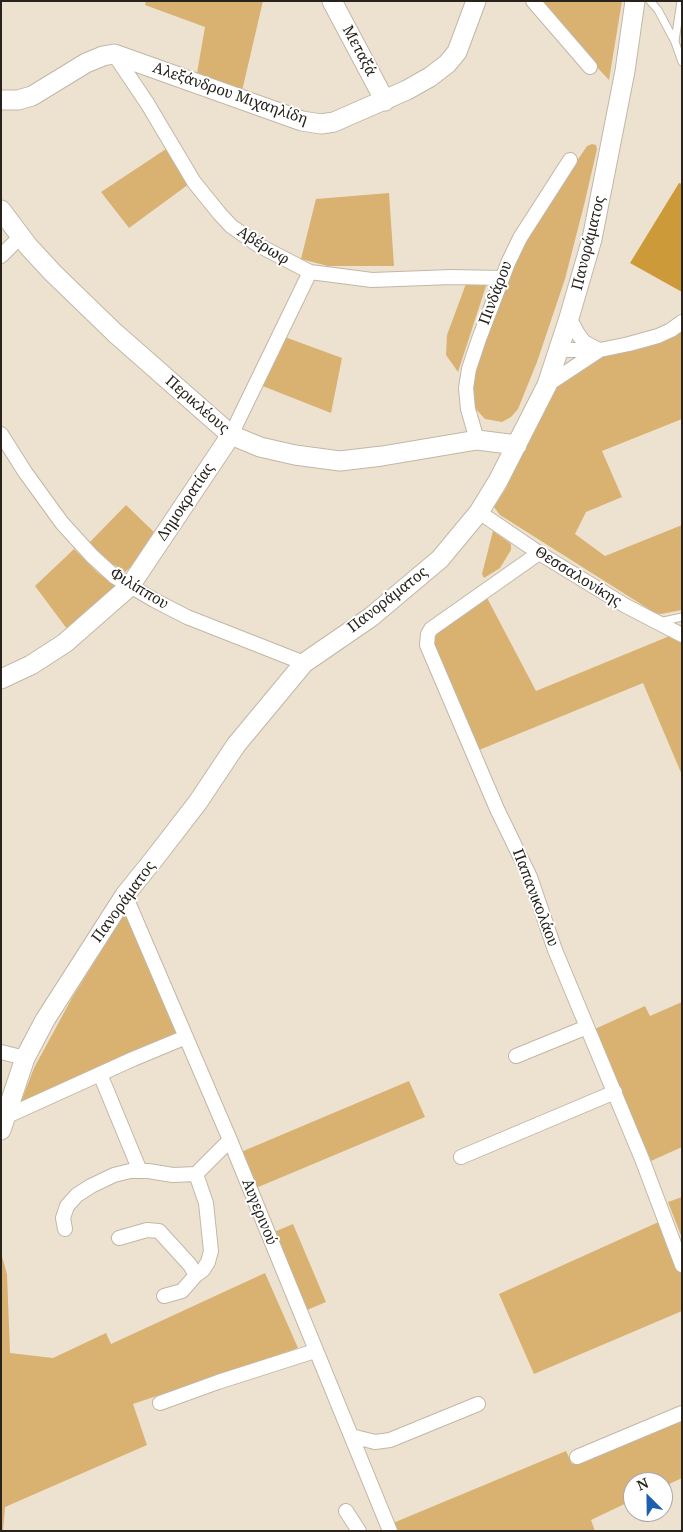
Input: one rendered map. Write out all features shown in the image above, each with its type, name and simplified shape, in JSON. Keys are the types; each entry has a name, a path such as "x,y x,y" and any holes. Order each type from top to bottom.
{"street":[{"name":"Μεταξά","path":"332,1 385,101"},
{"name":"Aλεξάνδρου Mιχαηλίδη","path":"114,54 180,76 274,112 321,124 334,122 385,101 440,71 451,60 459,47 476,1"},
{"path":"533,1 590,67"},
{"name":"Πανοράματος","path":"3,1124 25,1058 45,1020 125,895 198,802 236,745 304,663 371,617 440,559 479,512 498,481 547,385 592,240 625,71 635,1"},
{"path":"1,100 18,100 32,96 86,63 114,54"},
{"name":"Αβέρωφ","path":"114,54 147,103 194,182 231,226 247,238 310,272 372,280 452,277 502,278"},
{"name":"Πινδάρου","path":"477,440 468,409 467,380 479,339 502,278 520,238 570,160"},
{"name":"Περικλέους","path":"1,210 20,237 115,333 231,435 260,447 295,455 340,461 477,440 517,445"},
{"path":"1,256 20,237"},
{"name":"Δημοκρατίας","path":"1,679 31,665 59,647 130,586 231,435 310,272"},
{"path":"569,318 584,342 600,350"},
{"path":"558,350 600,350 658,336 682,322"},
{"path":"547,385 600,350"},
{"name":"Φιλίππου","path":"1,434 25,472 62,523 92,556 115,577 187,617 304,663"},
{"name":"Θεσσαλονίκης","path":"479,512 540,553 626,606 682,635"},
{"name":"Παπανικολάου","path":"540,553 432,629 428,634 427,640 497,808 530,877 555,950 642,1158 682,1265"},
{"name":"Αυγερινού","path":"125,895 230,1140 390,1531"},
{"path":"516,1056 587,1026"},
{"path":"3,1124 100,1074 186,1037"},
{"path":"1,1052 25,1058"},
{"path":"100,1074 140,1171"},
{"path":"461,1158 615,1092"},
{"path":"65,1229 63,1218 67,1206 77,1195 91,1186 114,1175 130,1171 196,1174 230,1140"},
{"path":"164,1296 182,1291 196,1274 203,1270 211,1251 206,1203 196,1174"},
{"path":"119,1238 147,1230 160,1231 190,1264 196,1274"},
{"path":"160,1403 315,1351"},
{"path":"352,1436 375,1442 390,1440 478,1404"},
{"path":"577,1457 682,1413"},
{"path":"346,1511 359,1531"}],"lane":[{"path":"650,1 658,10 675,42 682,62"},
{"path":"658,10 660,1"},
{"path":"675,42 681,1"},
{"path":"656,622 682,617"}],"shaded area":[{"path":"146,1 263,1 242,91 197,73 205,27 145,5"},
{"path":"539,1 622,1 609,80 578,47"},
{"path":"596,145 597,149 585,201 565,279 537,362 518,409 511,417 502,422 485,419 473,406 469,390 479,351 533,227 587,146"},
{"path":"166,149 189,184 129,228 101,192"},
{"path":"679,183 682,184 682,292 630,263"},
{"path":"389,193 394,266 328,266 301,259 316,199"},
{"path":"467,281 487,283 458,372 446,355 447,335"},
{"path":"682,329 682,419 602,451 622,497 586,512 575,534 605,556 682,525 682,610 661,614 655,613 500,515 494,507 505,490 553,388 602,353"},
{"path":"282,336 342,358 331,413 260,385"},
{"path":"126,505 155,533 135,563 125,572 111,563 89,543"},
{"path":"493,531 511,544 511,550 500,568 484,578 482,574"},
{"path":"74,549 98,573 115,586 70,633 35,586"},
{"path":"485,594 536,691 672,635 682,641 682,775 643,683 479,750 432,643 433,630"},
{"path":"125,913 178,1034 21,1102 34,1068 72,998"},
{"path":"682,1002 682,1147 651,1161 595,1029 645,1006 650,1016"},
{"path":"409,1081 425,1117 256,1188 241,1152"},
{"path":"682,1197 682,1238 668,1202"},
{"path":"663,1220 682,1273 682,1311 534,1374 499,1294"},
{"path":"293,1224 326,1302 307,1310 274,1232"},
{"path":"1,1253 7,1274 10,1353 53,1358 106,1333 111,1344 265,1273 298,1348 133,1404 147,1445 5,1507 3,1531 1,1531"},
{"path":"682,1419 682,1478 673,1482 673,1472 623,1472 623,1505 591,1520 595,1531 396,1531 393,1523 566,1451 572,1464"}]}
